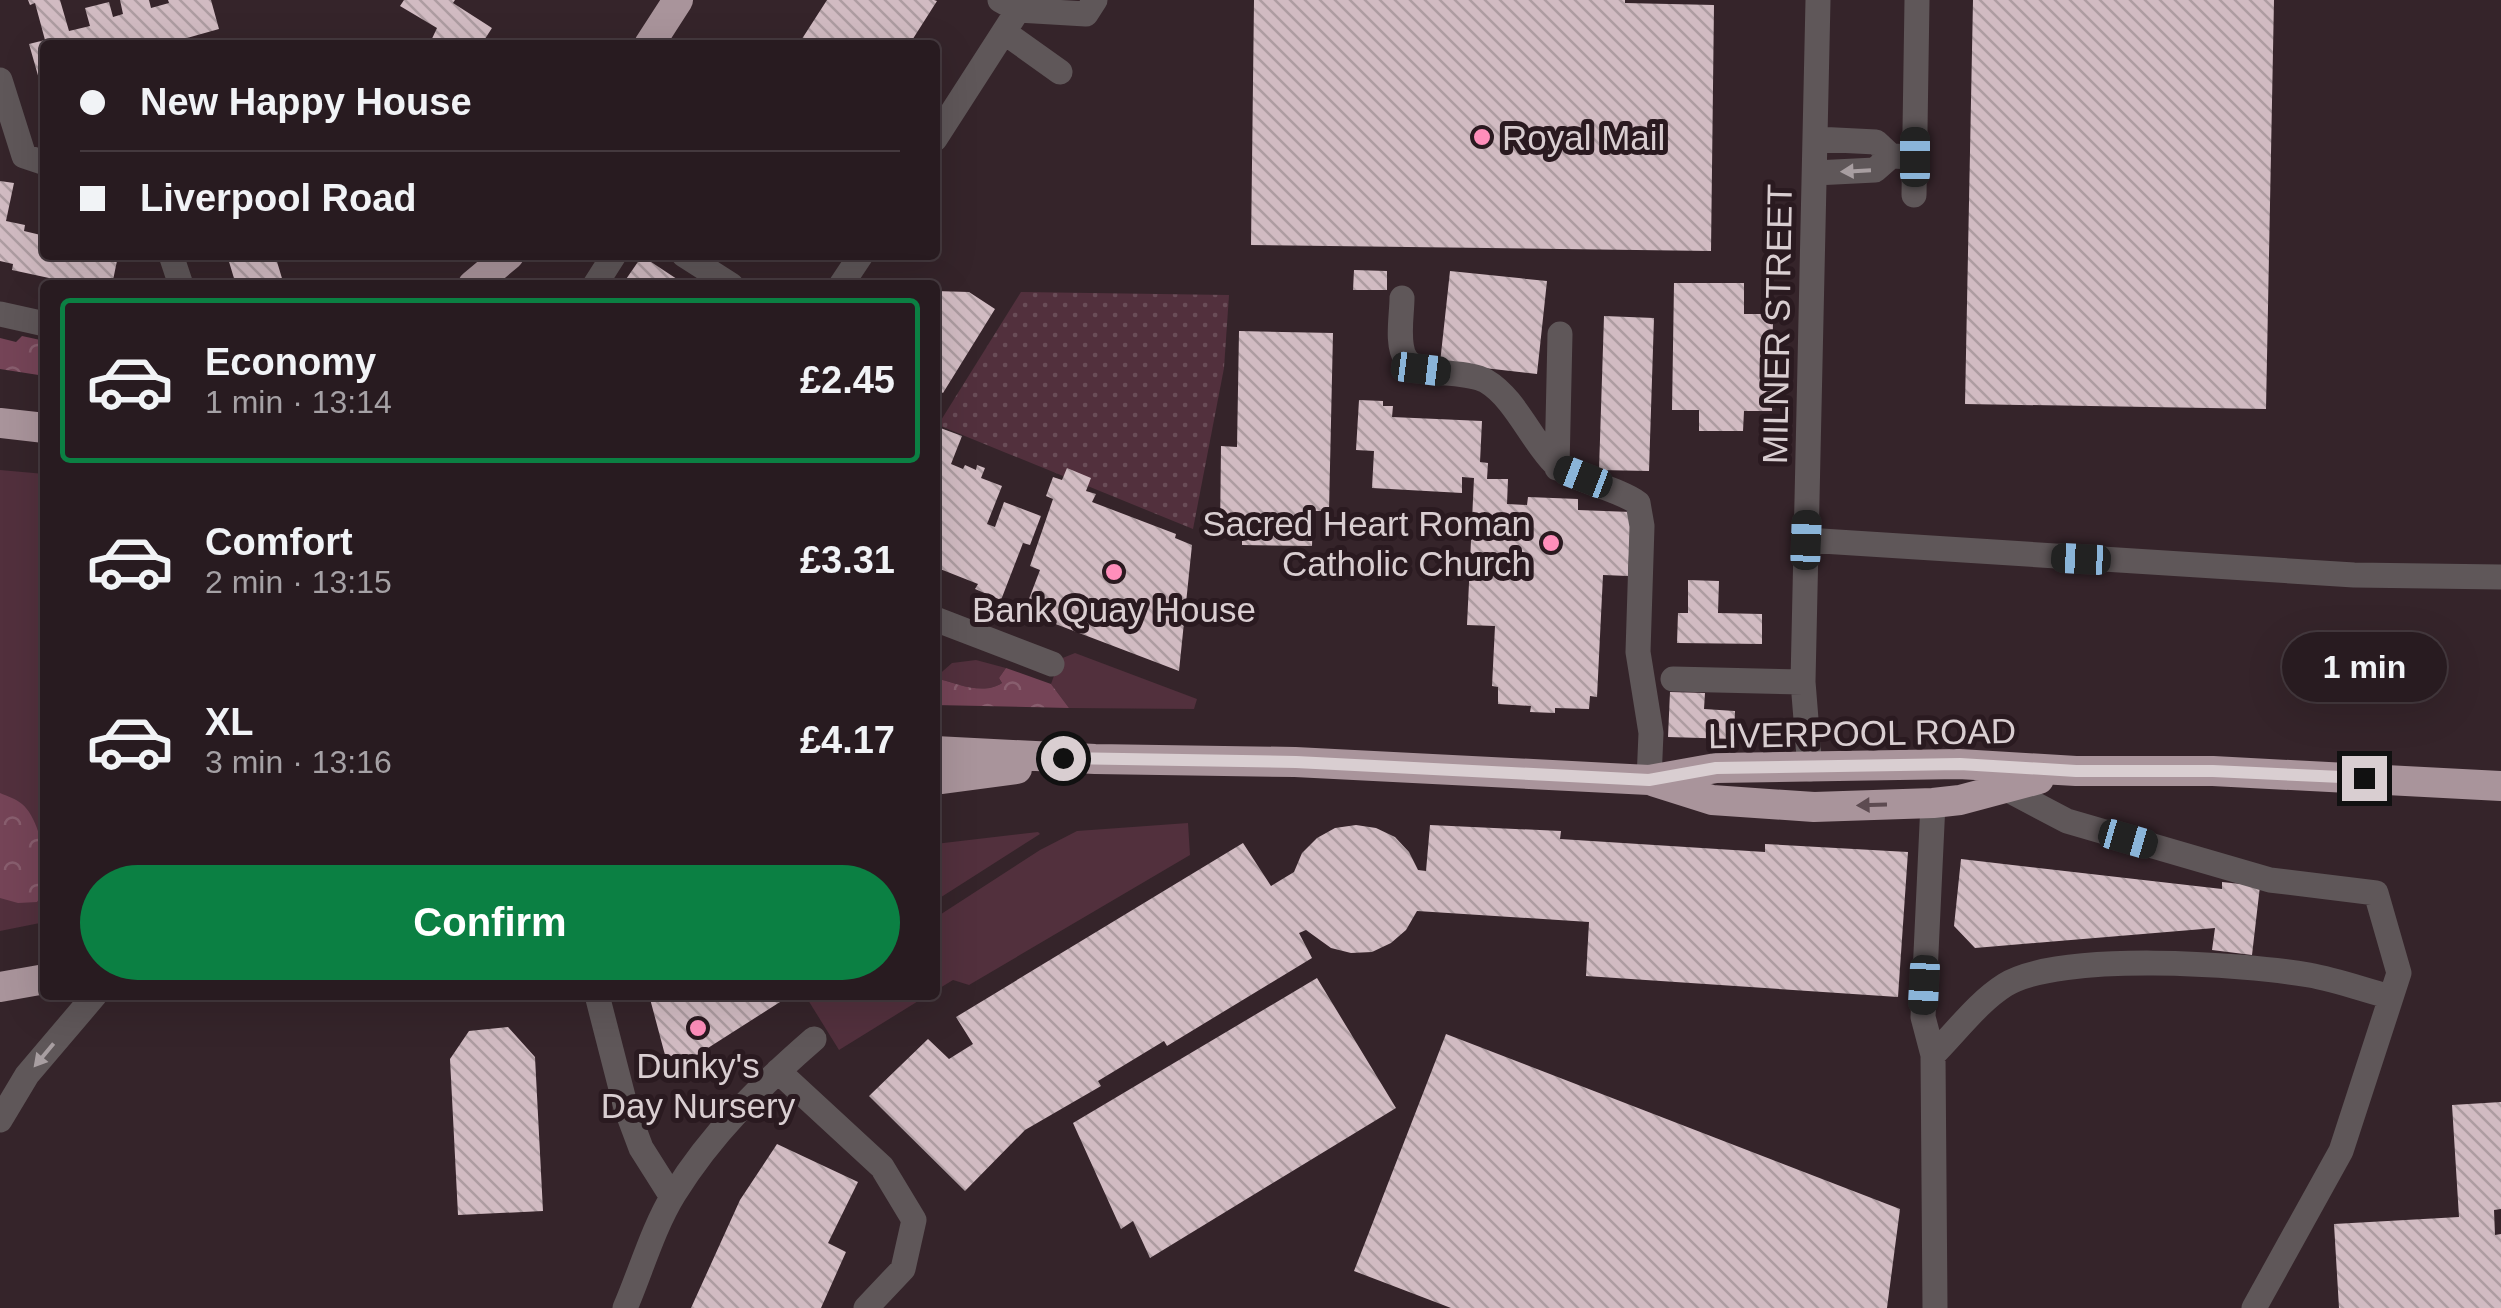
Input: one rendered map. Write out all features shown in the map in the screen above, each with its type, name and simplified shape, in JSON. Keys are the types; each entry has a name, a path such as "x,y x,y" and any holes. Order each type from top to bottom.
{"highway":[{"path":"652,40 678,0"},
{"path":"479,280 504,260"},
{"path":"0,423 40,427"},
{"path":"940,751 1095,759"},
{"path":"940,779 1095,759"},
{"name":"LIVERPOOL ROAD","path":"1095,759 1266,762 1649,780 1716,768 1960,764 2076,771 2213,771 2501,786"},
{"name":"LIVERPOOL ROAD","path":"1649,780 1712,800 1814,806 1960,800 2076,771"},
{"path":"0,987 40,981"}],"street":[{"path":"1007,14 1086,14 1095,0"},
{"name":"MILNER STREET","path":"1810,769 1803,682 1818,0"},
{"path":"1914,194 1903,157 1916,0"},
{"path":"1007,14 1060,72"},
{"path":"940,130 1007,14"},
{"path":"0,80 24,156 40,161"},
{"path":"1816,139 1876,142 1903,157"},
{"path":"1816,173 1875,170 1903,157"},
{"path":"692,260 722,280"},
{"path":"1402,298 1402,354 1409,364 1471,375 1488,382 1558,468 1628,495 1638,503 1642,514 1638,652 1651,733 1649,780"},
{"path":"0,314 40,323"},
{"path":"1558,468 1560,334"},
{"path":"1806,540 2335,574 2501,577"},
{"path":"940,620 1052,664"},
{"path":"1673,680 1803,682"},
{"path":"1960,764 2067,821 2270,880 2376,893 2399,973 2341,1151 2254,1308"},
{"path":"1933,803 1922,1017 1933,1054 1935,1308"},
{"path":"1933,1054 2004,986 2029,974 2058,967 2205,965 2310,976 2391,997"},
{"path":"0,1120 28,1076 90,1000"},
{"path":"598,1000 626,1108 641,1148 672,1197"},
{"path":"625,1308 672,1197 710,1143 778,1070 814,1038"},
{"path":"778,1070 882,1167 914,1220 903,1269 866,1308"}],"shaded area":[{"path":"1021,292 1229,295 1224,368 1193,529 940,426"},
{"path":"0,470 40,474 40,923 0,931"},
{"path":"1075,653 1197,699 1194,709 1069,708 1051,684 1060,659"},
{"path":"976,660 1006,668 999,678 1002,683 978,688 940,679 940,674 952,663"},
{"path":"1188,823 1190,855 969,985 953,980 940,988 940,915 1040,850 1077,831"},
{"path":"1038,832 1040,834 940,898 940,843"},
{"path":"808,1000 920,1000 839,1050"}],"green space":[{"path":"22,336 40,340 40,375 0,369 0,338 16,342"},
{"path":"1006,668 1051,684 1069,708 940,705 940,679 986,688 1002,683 999,678"},
{"path":"0,793 22,804 35,823 40,837 40,897 37,902 18,903 0,898"}],"building":[{"path":"28,0 60,0 69,31 90,26 85,8 109,2 113,17 123,14 120,0 149,0 151,8 169,3 168,0 211,0 219,29 180,40 45,40 35,3 30,5"},
{"path":"404,0 455,0 453,3 492,28 484,40 431,40 437,28 400,6"},
{"path":"827,0 937,1 912,40 801,40"},
{"name":"Royal Mail","path":"1254,0 1625,0 1714,5 1711,251 1251,245"},
{"path":"1973,0 2274,0 2266,409 1965,404"},
{"path":"40,41 40,79 39,79 29,44"},
{"path":"0,181 14,183 6,221 25,225 24,231 40,235 40,260 117,260 113,280 49,280 12,270 13,264 0,261"},
{"path":"228,260 276,260 282,280 234,280"},
{"path":"639,260 648,260 678,280 625,280"},
{"path":"1354,270 1387,271 1387,290 1353,290"},
{"path":"1450,271 1547,281 1537,374 1440,363"},
{"path":"1674,283 1744,283 1744,314 1773,314 1772,411 1744,411 1743,431 1699,431 1699,410 1672,410"},
{"path":"940,291 969,292 995,309 943,393"},
{"path":"1604,316 1654,318 1649,471 1599,470"},
{"path":"1239,331 1333,333 1329,511 1313,511 1312,546 1242,545 1242,536 1220,535 1221,446 1237,447"},
{"name":"Sacred Heart Roman Catholic Church","path":"1359,400 1383,401 1383,406 1393,406 1392,417 1482,421 1480,462 1488,463 1487,479 1508,479 1507,504 1527,505 1528,497 1578,499 1578,510 1631,512 1628,576 1603,575 1597,697 1590,696 1589,709 1530,712 1531,706 1498,704 1498,687 1492,686 1495,626 1467,625 1474,478 1462,477 1462,493 1372,488 1374,451 1356,450"},
{"path":"940,428 962,436 951,464 963,469 965,465 976,470 977,465 985,468 981,478 1002,486 987,524 995,527 1004,502 1041,516 1030,545 1023,543 1001,600 975,589 978,584 940,569"},
{"name":"Bank Quay House","path":"1067,468 1091,478 1086,491 1096,494 1092,502 1176,534 1175,538 1192,545 1179,671 1024,612 1040,570 1030,566 1053,499 1046,496 1053,477 1062,480"},
{"path":"1688,580 1719,581 1718,613 1762,614 1762,644 1677,643 1678,613 1688,613"},
{"path":"1670,692 1705,693 1704,709 1735,711 1734,739 1668,737"},
{"path":"1430,825 1561,831 1560,839 1765,852 1765,844 1908,852 1898,997 1586,976 1589,922 1417,911 1406,930 1372,952 1351,953 1331,948 1306,930 1299,933 1312,958 1167,1046 1164,1041 1098,1081 1101,1086 1025,1130 965,1191 869,1096 928,1039 949,1059 973,1044 956,1017 1243,843 1271,886 1294,872 1302,853 1317,838 1335,828 1376,828 1395,837 1418,870 1426,871"},
{"path":"1961,859 2222,889 2222,882 2260,886 2252,955 2212,950 2215,928 1975,948 1954,926"},
{"path":"1317,978 1396,1108 1150,1258 1133,1221 1121,1229 1073,1123"},
{"name":"Dunky's Day Nursery","path":"650,1000 781,1000 686,1062 665,1055"},
{"path":"508,1027 535,1057 543,1211 458,1215 450,1059 469,1031"},
{"path":"1446,1034 1900,1209 1887,1308 1451,1308 1354,1271"},
{"path":"2501,1102 2501,1209 2494,1210 2495,1235 2501,1234 2501,1308 2339,1308 2334,1224 2459,1217 2452,1105"},
{"path":"777,1144 858,1182 828,1243 846,1252 821,1308 691,1308 740,1200"}],"place":[{"name":"Royal Mail","path":"1482,137"},
{"name":"Sacred Heart Roman Catholic Church","path":"1551,543"},
{"name":"Bank Quay House","path":"1114,572"},
{"name":"Dunky's Day Nursery","path":"698,1028"}],"route":[{"path":"1063,758 1296,762 1649,780 1716,768 1960,764 2364,778"}]}
